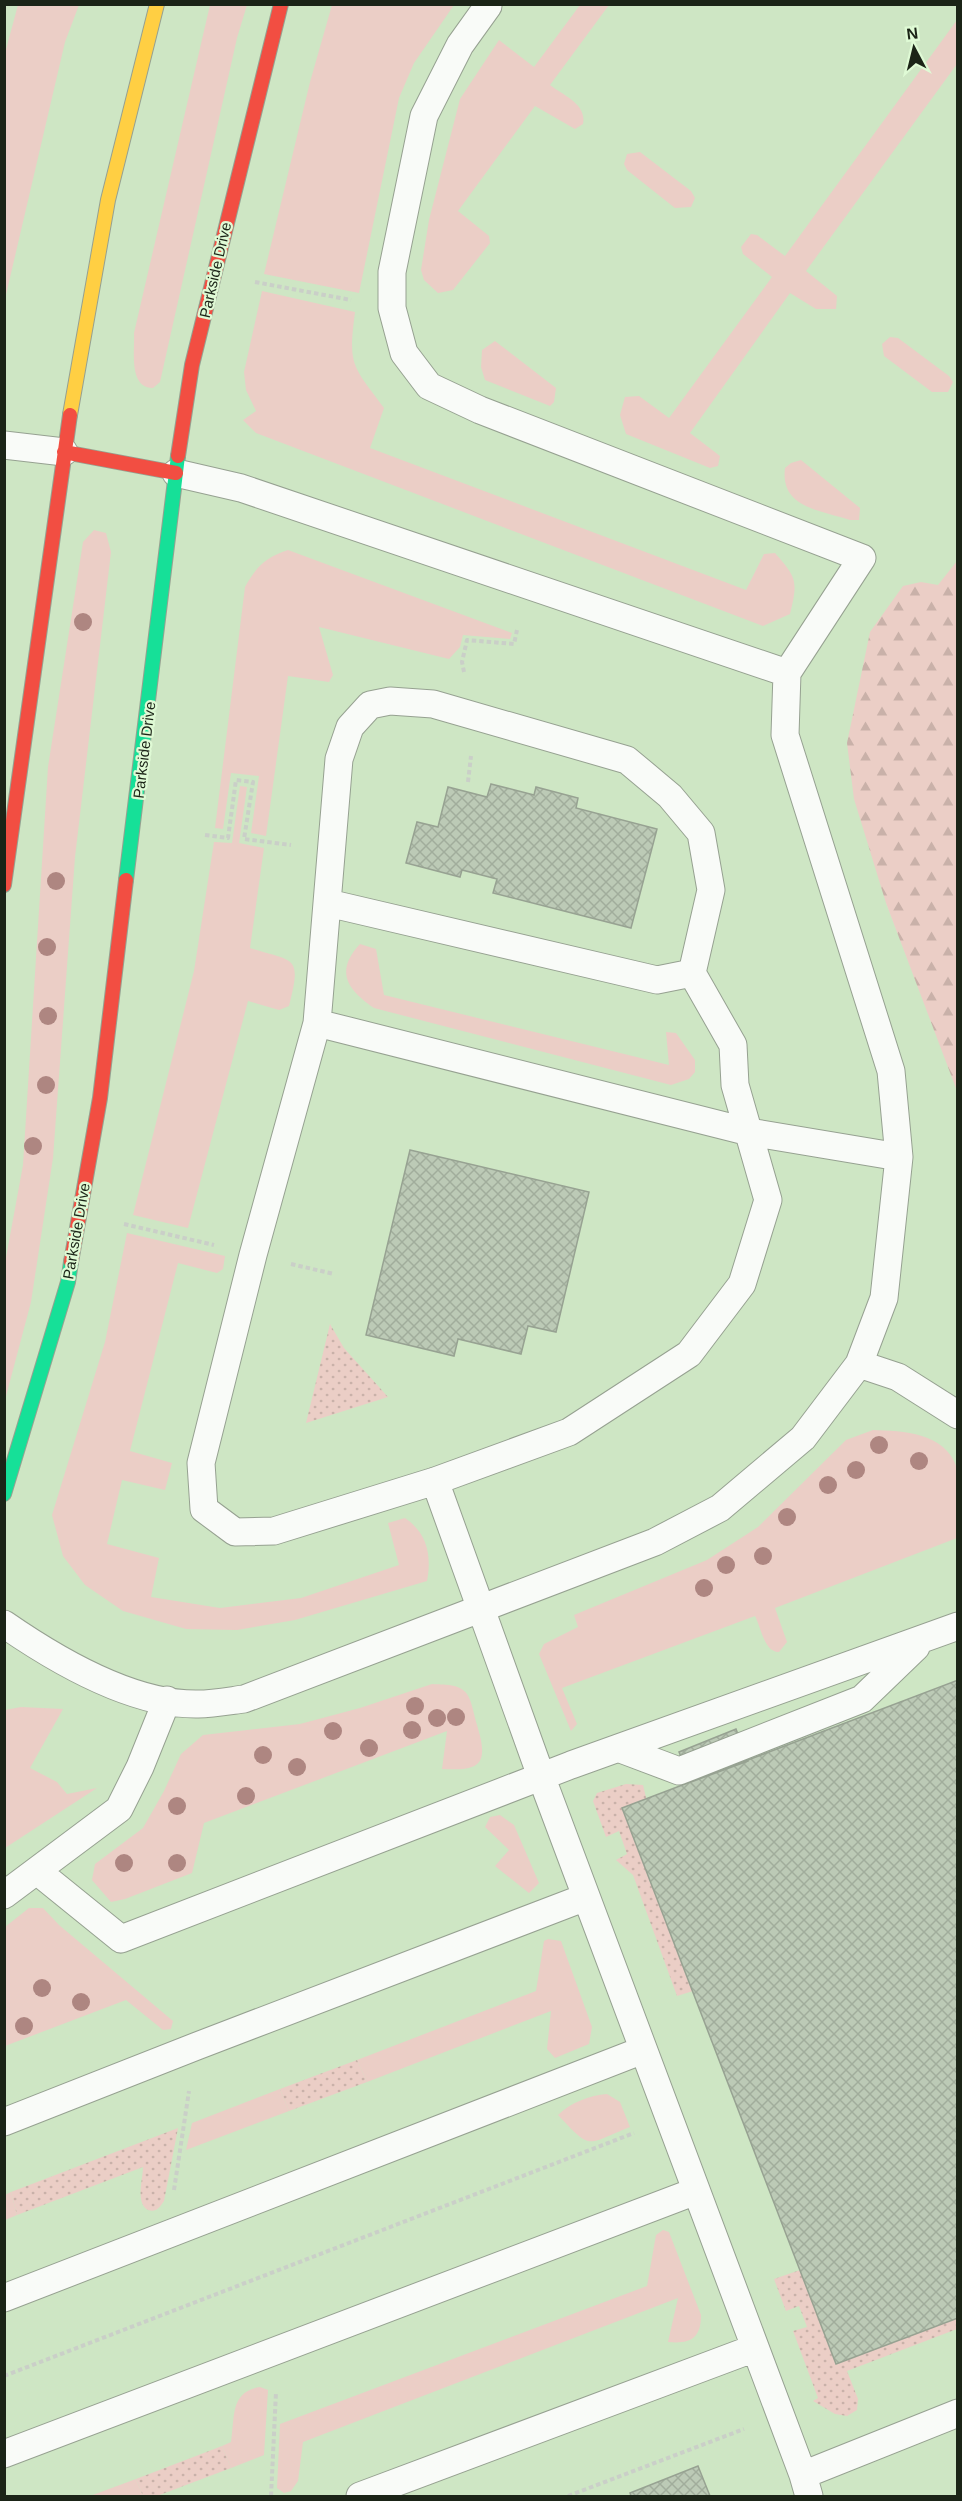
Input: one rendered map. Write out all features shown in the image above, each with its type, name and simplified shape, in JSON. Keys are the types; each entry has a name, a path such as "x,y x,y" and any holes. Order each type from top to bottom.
{"street":[{"path":"4,885 64,452 108,200 157,4"},
{"name":"Parkside Drive","path":"4,1494 68,1282 100,1098 176,473 192,365 281,4"},
{"path":"64,452 176,473"}],"lane":[{"path":"4,1624 66,1662 113,1686 167,1700 197,1704 244,1699 655,1542 720,1508 803,1438 859,1364 885,1298 899,1157 891,1071 785,735 787,674 862,558 480,410 429,386 404,353 393,308 392,272 424,116 460,45 488,6"},
{"path":"4,445 64,452"},
{"path":"176,473 241,488 787,674"},
{"path":"390,701 433,704 627,760 670,796 700,833 711,890 692,973 733,1045 735,1085 768,1200 742,1284 689,1354 569,1432 435,1480 274,1530 235,1532 204,1509 201,1463 253,1255 317,1023 328,903 339,759 350,727 370,705 390,701"},
{"path":"328,903 657,980 692,973"},
{"path":"317,1023 749,1132 899,1157"},
{"path":"859,1364 898,1377 957,1415"},
{"path":"435,1480 479,1610 806,2486 957,2414"},
{"path":"37,1871 121,1939 541,1776 957,1626"},
{"path":"618,1748 679,1771 862,1699 923,1640"},
{"path":"4,1895 119,1809 140,1767 167,1700"},
{"path":"4,2122 586,1897"},
{"path":"4,2298 643,2050"},
{"path":"4,2454 696,2191"},
{"path":"360,2496 755,2348"}],"path":[{"path":"254,282 393,308"},
{"path":"205,835 228,838 236,780 253,782 244,839 306,848 332,858"},
{"path":"167,2235 196,2046"},
{"path":"4,2376 670,2120"},
{"path":"271,2496 278,2350"},
{"path":"568,2496 746,2428 778,2413"}],"shaded area":[{"path":"5,5 957,5 957,793 886,903 958,1091 957,2496 5,2496"}],"green space":[{"path":"18,5 79,5 65,42 5,299 5,53"},
{"path":"210,5 247,5 237,38 160,382 153,388 145,386 136,375 134,333"},
{"path":"332,5 454,5 414,63 399,98 359,293 264,274 310,82"},
{"path":"580,5 609,5 550,85 578,106 582,111 583,124 575,129 535,106 458,211 489,236 490,243 453,290 438,293 424,280 421,270 429,220 460,99 499,40 534,67"},
{"path":"957,20 957,64 806,271 837,296 836,309 816,309 790,293 690,433 720,456 718,466 710,468 626,434 620,415 625,397 639,396 669,418 772,277 743,254 741,247 751,234 757,235 785,256"},
{"path":"640,152 691,191 695,198 691,207 675,208 627,170 624,164 627,154"},
{"path":"262,291 355,312 352,344 355,364 384,408 370,448 746,590 764,554 775,553 788,568 794,581 790,614 763,626 256,433 243,420 256,411 246,390 244,372"},
{"path":"890,337 898,338 949,376 953,382 948,392 932,392 884,356 882,344"},
{"path":"495,341 556,388 554,402 550,406 485,380 481,367 482,350"},
{"path":"801,460 860,508 859,520 850,520 815,510 795,499 789,492 785,481 785,468"},
{"path":"94,530 106,533 111,552 75,857 53,1158 31,1302 5,1400 5,1263 23,1165 48,767 83,542"},
{"path":"288,550 512,633 510,639 463,635 460,647 449,659 319,627 333,675 329,682 288,676 266,836 251,833 259,776 231,773 223,829 215,828 245,587 262,564"},
{"path":"957,561 957,1091 886,903 854,799 847,743 870,632 903,586 921,582 938,585"},
{"path":"240,786 247,787 239,843 264,848 250,948 286,959 294,969 295,977 289,1006 279,1010 248,1001 188,1228 133,1215 194,971 214,842 232,843"},
{"path":"360,944 376,949 384,995 669,1065 666,1032 676,1033 695,1060 695,1072 689,1079 671,1085 374,1008 351,987 346,972 352,954"},
{"path":"127,1233 225,1256 223,1269 217,1273 178,1263 130,1451 172,1463 165,1490 122,1480 107,1544 159,1558 151,1597 220,1608 301,1598 399,1565 388,1523 405,1518 418,1531 426,1545 429,1562 427,1581 295,1620 237,1630 186,1629 123,1611 85,1585 63,1556 52,1515 105,1342"},
{"path":"330,1324 344,1348 388,1397 306,1423"},
{"path":"873,1430 897,1431 922,1436 933,1440 951,1456 957,1468 959,1483 957,1538 775,1608 787,1642 779,1652 766,1644 755,1616 562,1688 577,1724 571,1731 539,1654 544,1644 578,1627 574,1615 707,1560 758,1527 846,1440"},
{"path":"432,1684 455,1686 464,1690 469,1697 482,1749 479,1762 473,1766 442,1769 447,1731 204,1823 192,1873 125,1899 111,1902 92,1880 95,1864 143,1828 181,1754 203,1735 300,1724 360,1708"},
{"path":"21,1707 63,1709 30,1768 57,1782 67,1794 97,1788 5,1848 5,1710"},
{"path":"626,1784 643,1785 693,1991 677,1996 633,1875 616,1860 627,1854 619,1831 606,1837 593,1801 597,1793"},
{"path":"500,1815 514,1825 539,1883 529,1893 495,1866 509,1850 485,1827 490,1817"},
{"path":"29,1908 43,1908 59,1925 173,2021 171,2029 163,2030 126,2000 5,2046 5,1927"},
{"path":"548,1939 561,1941 592,2027 589,2044 555,2058 547,2049 551,2011 367,2082 357,2060 536,1991 544,1941"},
{"path":"357,2060 367,2082 289,2111 280,2089"},
{"path":"280,2089 289,2111 186,2150 192,2123"},
{"path":"607,2094 620,2102 630,2127 605,2138 590,2141 577,2135 558,2115 581,2100"},
{"path":"178,2128 164,2201 156,2210 148,2210 142,2202 143,2167 17,2215 11,2192"},
{"path":"11,2192 17,2215 5,2220 5,2195"},
{"path":"663,2230 669,2232 701,2315 699,2330 693,2338 682,2342 668,2342 678,2298 303,2442 298,2481 291,2491 284,2493 277,2488 280,2424 647,2286 656,2235"},
{"path":"800,2270 836,2364 957,2318 957,2329 847,2371 858,2399 857,2410 847,2416 835,2414 813,2401 818,2398 793,2331 807,2327 799,2306 786,2311 774,2279"},
{"path":"260,2387 268,2390 264,2455 231,2468 222,2446 231,2442 234,2414 239,2400 243,2394"},
{"path":"222,2446 231,2468 157,2496 143,2496 136,2479"},
{"path":"136,2479 143,2496 90,2496"}],"building":[{"path":"491,784 534,795 536,787 578,798 576,808 657,829 631,928 493,893 497,879 462,870 460,877 406,863 417,822 438,827 448,787 487,797"},
{"path":"410,1150 589,1192 556,1332 528,1326 521,1354 458,1339 454,1356 366,1335"},
{"path":"958,1680 958,2318 836,2364 622,1808"},
{"path":"736,1729 748,1761 691,1782 679,1752"},
{"path":"698,2466 710,2496 631,2496 630,2493"}],"traffic: fast":[{"path":"126,880 178,456"},
{"path":"4,1494 68,1282 71,1262"}],"traffic: slow":[{"path":"70,415 108,200 157,4"}],"traffic: jam":[{"path":"178,456 192,365 281,4"},
{"path":"4,885 70,415"},
{"path":"64,452 176,473"},
{"path":"71,1262 100,1098 126,880"}]}
